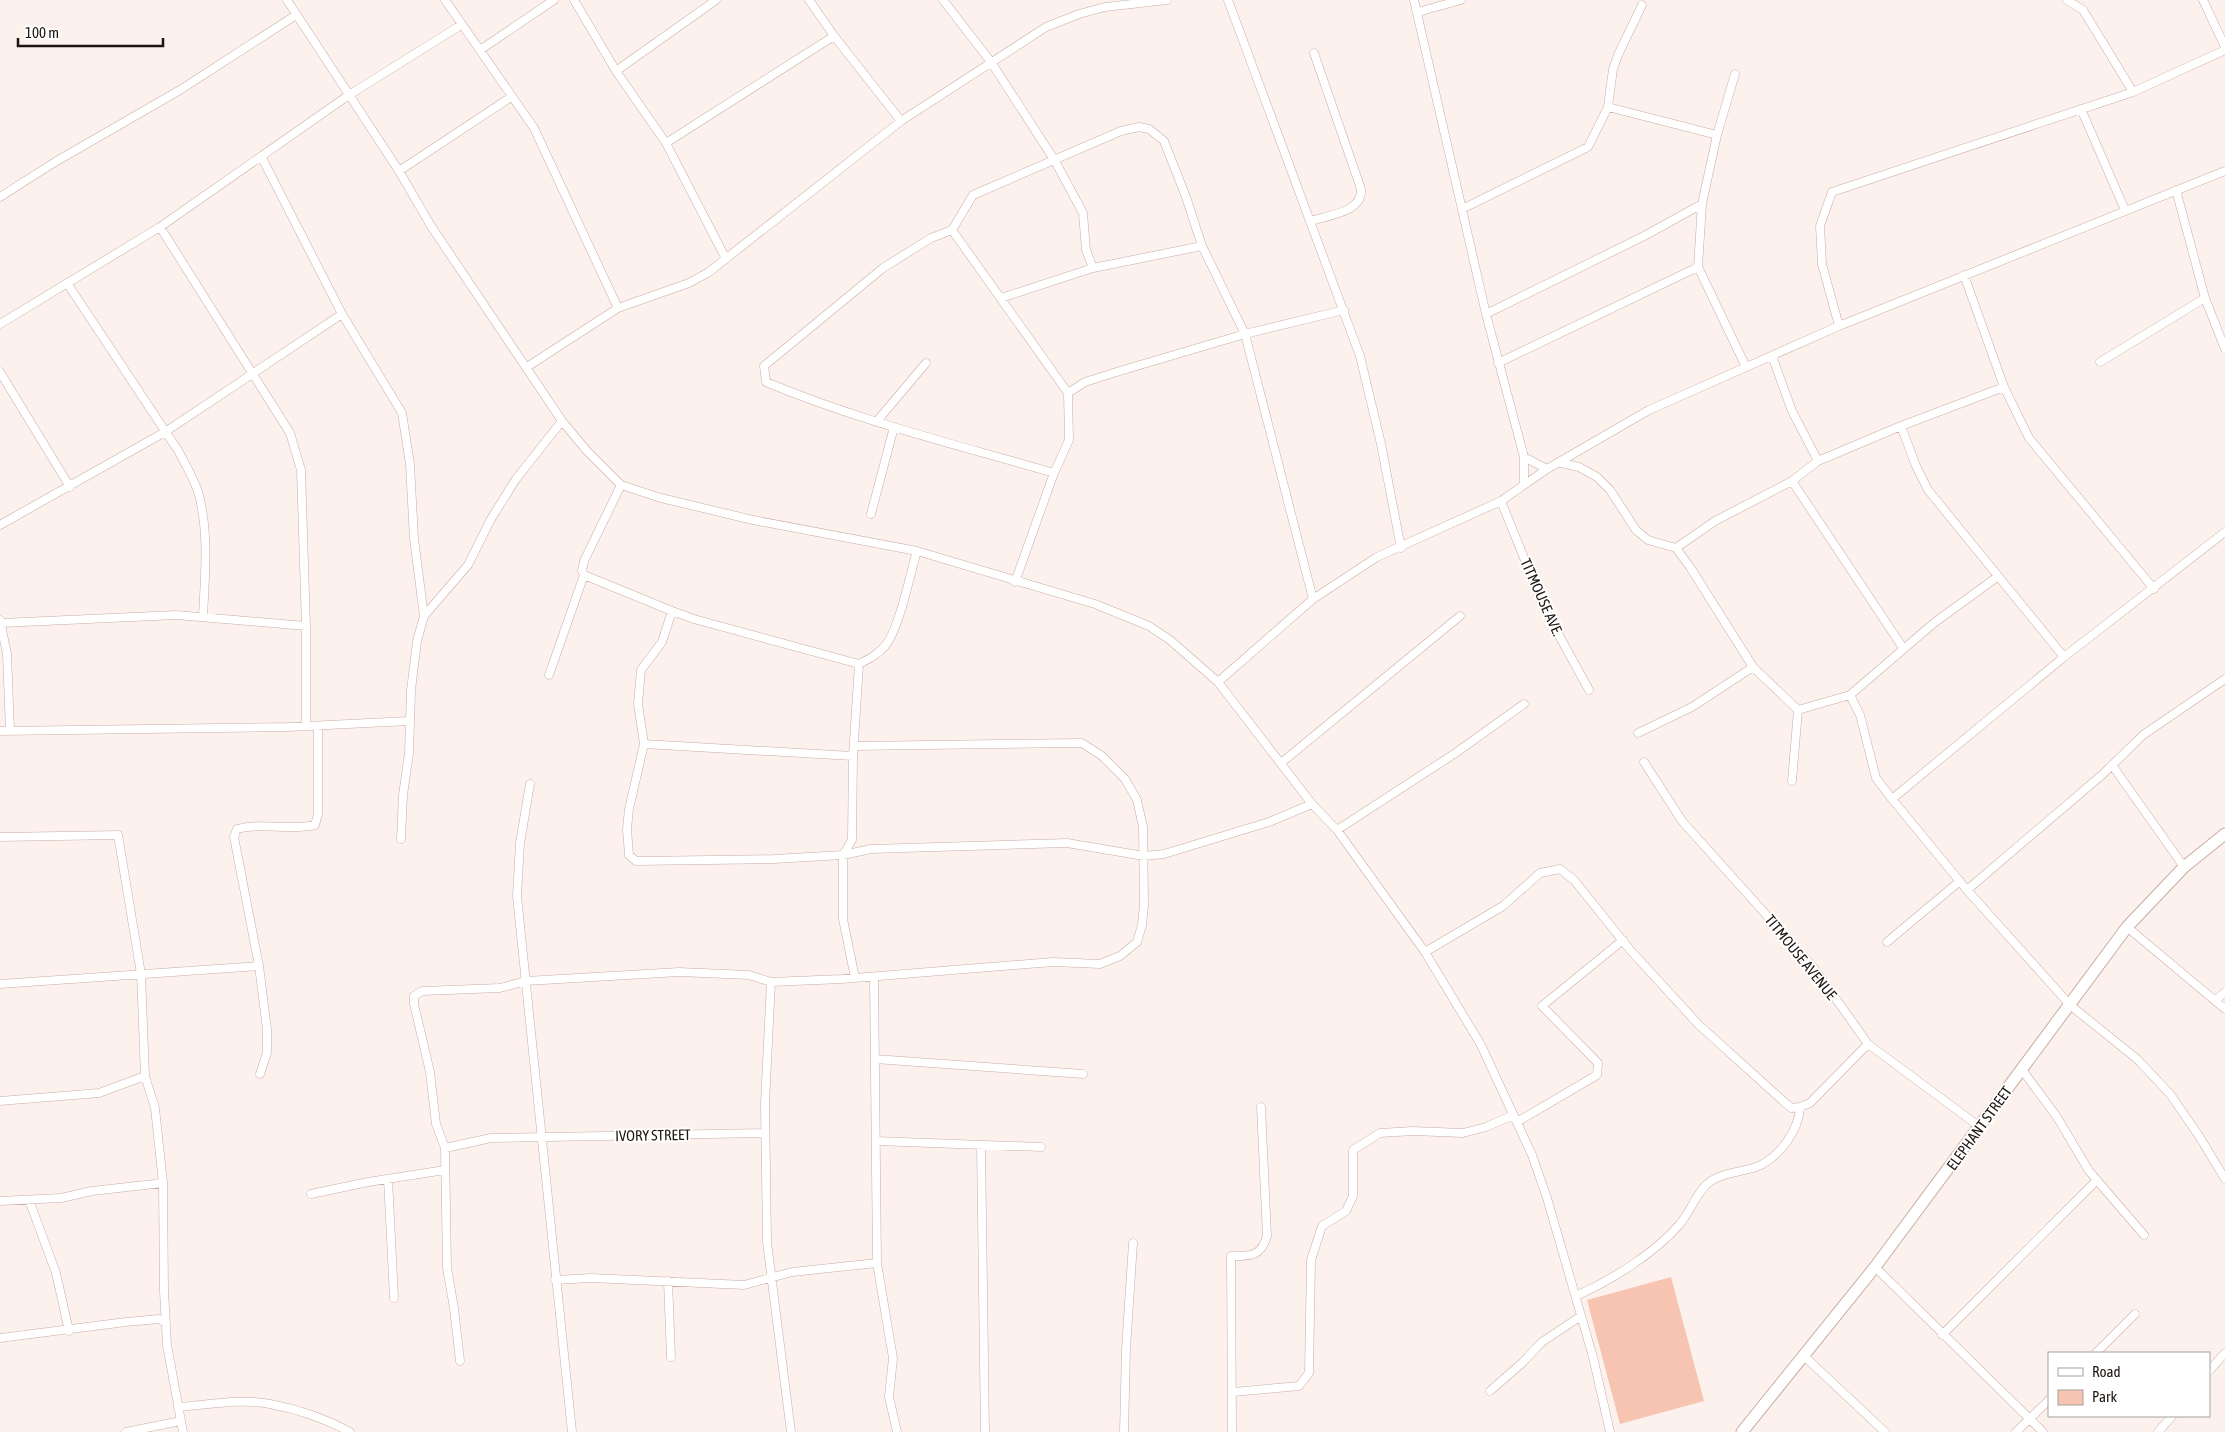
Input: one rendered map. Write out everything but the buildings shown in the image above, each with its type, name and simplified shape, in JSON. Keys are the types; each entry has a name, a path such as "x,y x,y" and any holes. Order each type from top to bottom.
{"main road":[{"name":"ELEPHANT STREET","path":"1742,1432 1875,1268 2023,1071 2127,927 2184,867 2225,834"}],"street":[{"path":"288,0 348,95 400,172 431,226 562,421 587,451 621,485 660,498 753,520 917,551 1015,582 1095,604 1149,626 1170,640 1218,682 1312,804 1337,830 1425,952 1481,1045 1532,1155 1547,1198 1582,1316 1610,1432"},
{"path":"445,0 544,146 618,308"},
{"path":"480,50 554,0"},
{"path":"574,0 616,71 666,143 726,258"},
{"path":"616,71 716,0"},
{"path":"809,0 834,36 901,121"},
{"path":"943,0 991,62 1055,160 1083,213 1086,250 1093,268"},
{"path":"1100,0 1105,7"},
{"path":"527,367 618,308 689,283 726,258 901,121 1046,27 1079,14 1105,7 1166,0"},
{"path":"1228,0 1360,356 1381,444 1401,548"},
{"path":"1414,0 1486,314 1524,457 1524,484"},
{"path":"1418,12 1460,0"},
{"path":"2067,0 2082,10 2133,92"},
{"path":"1839,326 1822,264 1820,226 1832,192 2133,92 2225,48 2203,0"},
{"path":"1462,209 1588,146 1608,108 1613,68 1642,5"},
{"path":"0,197 55,162 180,90 296,15"},
{"path":"0,324 160,227 348,95 461,25"},
{"path":"666,143 834,36"},
{"path":"1311,220 1356,206 1362,196 1361,188 1314,53"},
{"path":"1735,74 1716,135 1702,204 1698,267 1746,367"},
{"path":"400,172 511,97"},
{"path":"1608,108 1716,135"},
{"path":"2081,109 2125,210"},
{"path":"1054,473 894,427 799,396 766,382 764,366 883,268 932,238 952,230 973,195 1120,131 1139,127 1149,129 1164,141 1186,197 1202,246 1245,334 1313,599"},
{"path":"261,156 342,314 402,413 410,464 414,539 424,616 417,641 409,721 409,754 403,795 401,839"},
{"path":"1218,682 1313,599 1377,558 1501,501 1547,469 1561,463 1649,410 1839,326 2225,171"},
{"path":"2176,190 2205,298 2225,349"},
{"path":"1486,314 1646,235 1702,204"},
{"path":"160,227 290,433 302,470 306,626 306,726"},
{"path":"952,230 1068,393 1069,440 1054,473 1015,582"},
{"path":"1001,298 1093,268 1202,246"},
{"path":"1498,363 1698,267"},
{"path":"1964,275 2004,387 2029,438 2154,589"},
{"path":"68,283 188,469 199,494 206,548 203,616"},
{"path":"2100,362 2205,298"},
{"path":"1068,393 1085,382 1245,334 1344,310"},
{"path":"0,526 70,488 165,432 342,314"},
{"path":"1772,356 1792,411 1818,461"},
{"path":"877,421 926,363"},
{"path":"0,372 70,488"},
{"path":"1676,548 1715,521 1792,481 1818,461 1901,426 2004,387"},
{"path":"424,616 468,565 491,519 516,479 562,421"},
{"path":"1901,426 1916,466 1928,490 2064,657"},
{"path":"871,514 894,427"},
{"path":"1524,457 1547,469"},
{"path":"1561,463 1579,467 1597,477 1610,490 1636,530 1656,544 1676,548 1753,667 1798,710"},
{"path":"1792,481 1904,648"},
{"path":"549,675 584,575 582,571 584,560 621,485"},
{"name":"TITMOUSE AVE.","path":"1501,501 1545,610 1589,690"},
{"path":"1892,799 2064,657 2225,532"},
{"path":"584,575 694,619 860,664 873,658 886,645 917,551"},
{"path":"1798,710 1850,695 1904,648 1997,577"},
{"path":"672,611 662,642 641,670 638,704 644,744 629,809 627,829 629,855 636,861 727,862 843,855 871,849 1067,843 1144,856 1164,854 1269,822 1312,804"},
{"path":"10,731 7,654 0,622 78,618 203,616 306,626"},
{"path":"1281,763 1460,616"},
{"path":"855,978 843,919 843,855 852,840 854,746 860,664"},
{"path":"1638,732 1692,707 1753,667"},
{"path":"1967,890 2112,765 2143,735 2225,679"},
{"path":"1850,695 1860,716 1876,778 1892,799 1967,890 2070,1005 2137,1059 2170,1094 2199,1136 2225,1179"},
{"path":"1337,830 1457,752 1524,704"},
{"path":"1792,781 1798,710"},
{"path":"0,731 318,726 409,721"},
{"path":"260,1074 267,1053 268,1041 259,966 234,837 237,829 246,826 300,828 315,825 318,814 318,726"},
{"path":"460,1361 447,1268 445,1148 434,1118 430,1072 416,1017 414,996 422,991 434,989 500,988 526,981 679,972 749,976 771,982 874,977 1054,962 1100,964 1120,956 1137,942 1142,925 1143,828 1137,800 1125,779 1102,756 1082,743 854,746"},
{"path":"644,744 854,756"},
{"name":"TITMOUSE AVENUE","path":"1644,762 1682,820 1814,968 1868,1044 1980,1127"},
{"path":"2112,765 2184,867"},
{"path":"530,784 520,843 517,889 572,1432"},
{"path":"0,837 118,834 141,974 145,1076 155,1108 163,1182 167,1345 183,1432"},
{"path":"1425,952 1504,906 1540,874 1560,869 1574,880 1622,940 1699,1025 1791,1108 1810,1103 1868,1044"},
{"path":"1887,942 1960,881"},
{"path":"2127,927 2216,1000 2225,1010"},
{"path":"1233,1392 1299,1386 1309,1373 1310,1260 1322,1226 1346,1210 1353,1196 1353,1150 1380,1133 1412,1131 1463,1134 1515,1119 1597,1075 1598,1063 1542,1006 1622,940"},
{"path":"0,984 259,966"},
{"path":"874,977 876,1262 893,1358 889,1397 897,1432"},
{"path":"771,982 765,1133 767,1242 791,1432"},
{"path":"2216,1000 2225,992"},
{"path":"875,1059 1083,1074"},
{"path":"2023,1071 2057,1117 2089,1171 2144,1235"},
{"path":"0,1101 99,1093 145,1076"},
{"path":"1232,1432 1231,1256 1252,1255 1264,1246 1267,1236 1261,1107"},
{"path":"1576,1296 1602,1283 1668,1238 1681,1223 1708,1184 1730,1172 1761,1164 1784,1144 1796,1130 1800,1107"},
{"name":"IVORY STREET","path":"445,1148 482,1138 765,1133"},
{"path":"876,1141 1041,1147"},
{"path":"981,1145 984,1432"},
{"path":"311,1194 445,1170"},
{"path":"388,1179 394,1298"},
{"path":"1942,1335 2097,1180"},
{"path":"0,1201 61,1198 163,1182"},
{"path":"30,1200 56,1273 69,1331"},
{"path":"1124,1432 1126,1349 1133,1243"},
{"path":"556,1280 591,1278 744,1285 772,1276 830,1266 876,1262"},
{"path":"1875,1268 2043,1432"},
{"path":"668,1281 671,1357"},
{"path":"2097,1352 2135,1314"},
{"path":"1490,1391 1522,1363 1542,1342 1582,1316"},
{"path":"0,1338 69,1331 126,1322 158,1320 166,1323"},
{"path":"2210,1370 2225,1353"},
{"path":"1804,1356 1885,1432"},
{"path":"2016,1432 2048,1401"},
{"path":"178,1407 238,1402 270,1403 331,1422 350,1432"},
{"path":"2158,1432 2171,1417"},
{"path":"126,1432 181,1420"}],"green space":[{"path":"1671,1277 1704,1401 1620,1424 1587,1300"}]}
